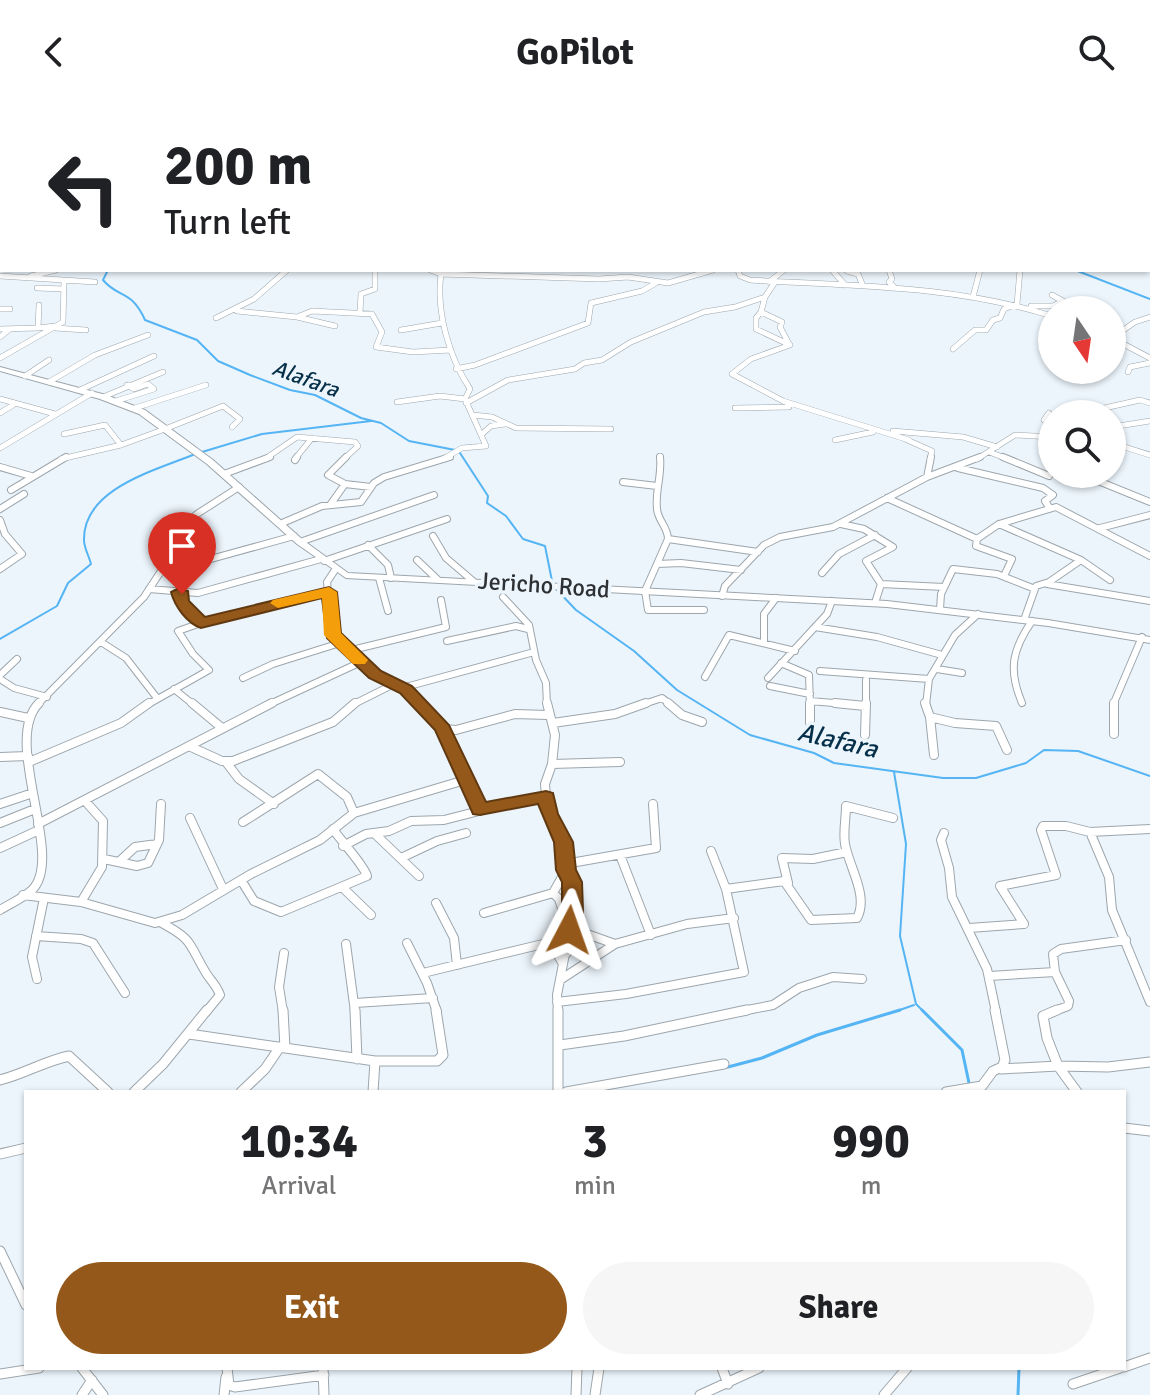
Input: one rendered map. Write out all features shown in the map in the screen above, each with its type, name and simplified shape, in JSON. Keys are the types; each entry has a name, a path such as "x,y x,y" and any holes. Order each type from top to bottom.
{"street":[{"path":"26,277 47,272"},
{"path":"216,318 237,311 272,286 285,272"},
{"path":"360,312 362,293 375,289 375,272"},
{"path":"436,272 610,277 656,283 668,283 706,272"},
{"path":"609,272 610,277"},
{"path":"739,272 740,276 750,280 863,286 973,297 1038,311"},
{"path":"782,272 762,297 756,329 768,338 790,345"},
{"path":"834,272 845,285"},
{"path":"851,272 858,274 863,286"},
{"path":"890,272 892,279 889,282 895,289"},
{"path":"973,297 979,272"},
{"path":"1017,304 1020,272"},
{"path":"280,524 330,505 361,502 368,496 371,487 384,477 451,457 462,448 486,446 466,401 470,389 456,369 442,323 436,296 441,274"},
{"path":"1,277 95,282"},
{"path":"750,280 762,297"},
{"path":"0,358 56,327 65,316 64,281"},
{"path":"456,369 475,365 588,323 591,303 600,298 648,291 656,283"},
{"path":"37,288 64,289"},
{"path":"1029,307 1053,306 1063,301 1052,295"},
{"path":"397,402 440,396 466,401 508,380 575,369 584,363 602,360 631,342 707,310 735,307 762,297"},
{"path":"953,349 975,330 986,330 993,320 1000,318 1004,309 1017,304"},
{"path":"38,328 39,305"},
{"path":"0,309 10,309"},
{"path":"237,311 297,317 335,326"},
{"path":"297,317 312,311 372,314 382,332 376,347 429,353 451,350"},
{"path":"761,312 782,322 780,327 790,345"},
{"path":"1150,317 1135,322 1112,338 1150,358"},
{"path":"401,330 442,323"},
{"path":"0,329 56,327 86,330"},
{"path":"0,337 10,329"},
{"path":"49,382 95,355 148,335"},
{"path":"790,345 751,359 732,374 746,379 765,394 909,440 932,451 927,477"},
{"path":"80,390 154,356"},
{"path":"1128,372 1130,367 1150,358"},
{"path":"25,376 49,360"},
{"name":"Jericho Road","path":"0,369 92,393 135,408 224,474 322,560 335,570 352,576 875,603 1028,620 1146,638"},
{"path":"103,397 163,372"},
{"path":"116,401 154,389 148,384 134,389 127,385"},
{"path":"135,408 206,385"},
{"path":"0,448 92,393"},
{"path":"0,399 56,415"},
{"path":"1126,403 1140,400 1150,403"},
{"path":"0,413 13,405"},
{"path":"11,490 63,458 121,445 223,406 240,419 232,427"},
{"path":"735,408 799,407"},
{"path":"473,415 492,417 516,428 611,429"},
{"path":"1126,425 1150,421"},
{"path":"64,434 102,424 121,445"},
{"path":"482,434 491,426 507,424"},
{"path":"871,429 963,437 997,447"},
{"path":"835,440 872,431 909,440"},
{"path":"722,596 725,586 758,552 780,537 826,529 927,477 958,468 1021,434 1038,437"},
{"path":"224,474 269,458 293,439 312,438 355,442 358,446 328,473 345,484 371,487"},
{"path":"295,460 312,438"},
{"path":"1126,447 1150,455"},
{"path":"989,452 1038,472"},
{"path":"660,456 662,477 657,486 657,514 668,530 668,539 645,591 650,611 704,610"},
{"path":"0,467 31,476"},
{"path":"958,468 1047,490 1053,495 1045,501 1049,507"},
{"path":"623,482 657,486"},
{"path":"330,505 345,484"},
{"path":"0,910 37,885 40,875 38,827 28,759 28,718 149,589 160,573 179,530 197,514 239,487"},
{"path":"1120,488 1150,502"},
{"path":"0,569 22,555 5,534 0,513 24,494"},
{"path":"160,573 297,539 434,495"},
{"path":"887,498 903,503 941,526 977,539"},
{"path":"1004,576 1012,559 976,546 977,539 999,524 1049,507 1100,528 1129,549 1148,554"},
{"path":"1100,528 1150,515"},
{"path":"149,589 205,592 322,560 447,519"},
{"path":"838,524 854,525 893,547 866,561 881,584"},
{"path":"999,524 1081,560 1110,580"},
{"path":"822,573 839,554 875,535"},
{"path":"433,536 446,558 473,581"},
{"path":"668,539 758,552"},
{"path":"368,545 388,565 391,578"},
{"path":"417,560 437,579"},
{"path":"940,609 941,589 953,569 1004,576 1035,589 1081,560"},
{"path":"657,564 681,563 741,570"},
{"path":"335,570 327,579 331,630 340,643 375,675 402,688 443,728 478,807 483,810"},
{"path":"379,578 379,587 388,601 388,611"},
{"path":"881,584 941,589"},
{"path":"875,603 881,584"},
{"path":"1045,584 1150,601"},
{"path":"1022,703 1014,686 1010,665 1028,620 1035,589"},
{"path":"179,592 182,603 201,623"},
{"path":"0,757 28,759 121,723 157,698 209,670 205,662 193,654 178,631 329,592"},
{"path":"503,597 527,622 546,683 548,715 555,735 552,764 545,784 546,797 549,814 564,842 572,891 568,942 557,1002 560,1045 558,1090"},
{"path":"764,642 764,614 776,598"},
{"path":"348,651 446,627 441,600"},
{"path":"832,601 831,608 781,663 769,682 810,697 865,706"},
{"path":"934,755 930,717 925,703 929,679 955,635 978,614"},
{"path":"447,641 516,626 528,629"},
{"path":"815,627 889,640 942,655"},
{"path":"705,677 728,635 795,651"},
{"path":"1114,734 1112,708 1146,638"},
{"path":"101,642 114,647 131,663 157,698"},
{"path":"243,678 273,664 340,643"},
{"path":"402,688 534,652"},
{"path":"17,659 0,677 14,688 47,697"},
{"path":"0,848 191,747 251,711 361,662"},
{"path":"781,663 808,673 810,723"},
{"path":"937,669 962,673"},
{"path":"820,671 929,679"},
{"path":"865,735 866,680"},
{"path":"226,762 333,722 355,703 394,684"},
{"path":"174,689 222,728"},
{"path":"553,723 615,714 662,698 682,715 702,722"},
{"path":"0,712 28,718"},
{"path":"443,728 456,730 515,714 548,715"},
{"path":"930,717 955,723 996,726 1007,750"},
{"path":"191,747 226,762 239,779 274,804"},
{"path":"552,764 620,762"},
{"path":"243,822 318,774 347,797 354,813"},
{"path":"160,922 182,915 223,889 324,838 354,813 465,780"},
{"path":"0,804 33,793"},
{"path":"324,838 340,842 411,821 444,820 546,797"},
{"path":"81,902 104,859 103,821 86,802"},
{"path":"104,859 135,865 147,864 154,858 162,821 161,804"},
{"path":"566,867 656,848 653,804"},
{"path":"847,852 813,859 782,858 788,883 805,916 811,920 857,918 860,913 858,883 847,852 846,806 893,818"},
{"path":"0,823 35,809"},
{"path":"190,818 223,889"},
{"path":"969,928 1024,924 1000,886 1056,875 1041,827 1066,826 1090,832 1150,829"},
{"path":"241,880 254,901 281,912 368,873 340,842 333,829"},
{"path":"1090,832 1094,848 1109,877 1112,910 1138,975 1148,989 1150,1002"},
{"path":"401,858 437,841 466,833"},
{"path":"944,833 941,840 949,868 952,897 989,976 1005,1060 1002,1067 975,1089"},
{"path":"375,834 419,876"},
{"path":"121,860 135,847 157,844"},
{"path":"557,1002 626,994 744,972 734,918 711,851"},
{"path":"620,855 651,935"},
{"path":"484,913 553,893 566,867"},
{"path":"726,889 779,881 788,883"},
{"path":"342,887 371,915"},
{"path":"553,893 559,899 569,930"},
{"path":"23,895 81,902 123,916 160,922 191,938 206,974 220,995 189,1034 136,1090"},
{"path":"37,979 32,968 44,898"},
{"path":"436,903 452,932 457,965"},
{"path":"560,980 615,944 687,924 734,918"},
{"path":"565,959 584,933 615,944"},
{"path":"36,936 81,939 93,943 125,993"},
{"path":"1076,1090 1058,1066 1047,1038 1043,1016 1068,1006 1055,972 1053,954 1061,949 1126,940"},
{"path":"423,973 538,944 568,942"},
{"path":"189,1034 375,1061 427,1063 441,1059 442,1040 433,998 407,943"},
{"path":"346,944 355,1003 357,1059"},
{"path":"552,945 565,959"},
{"path":"457,952 474,961"},
{"path":"243,1090 282,1048 285,1022 279,987 284,953"},
{"path":"989,976 1055,972"},
{"path":"560,1045 624,1036 773,1005 799,988 833,977 862,979"},
{"path":"355,1003 433,998"},
{"path":"0,1080 25,1074 54,1059 69,1056 106,1090"},
{"path":"373,1090 375,1061"},
{"path":"996,1069 1108,1067 1150,1062"},
{"path":"577,1090 724,1064"},
{"path":"1126,1128 1150,1131"},
{"path":"0,1154 24,1148"},
{"path":"0,1251 24,1301"},
{"path":"1126,1366 1150,1358"},
{"path":"0,1374 26,1370"},
{"path":"84,1370 103,1395"},
{"path":"576,1395 577,1370"},
{"path":"595,1395 599,1370"},
{"path":"700,1395 728,1389 756,1370"},
{"path":"884,1395 905,1370"},
{"path":"1073,1384 1113,1370"},
{"path":"226,1372 229,1385 235,1387 323,1371 324,1395"},
{"path":"224,1395 226,1372"},
{"path":"82,1395 92,1380"}],"waterway":[{"name":"Alafara","path":"107,272 103,280 135,303 145,320 197,340 218,361 290,390 315,395 361,418 381,423 409,441 455,450"},
{"path":"1080,272 1150,299"},
{"path":"202,452 262,434 371,421"},
{"name":"Alafara","path":"460,453 488,496 487,503 506,516 523,539 545,546 552,581"},
{"path":"0,639 57,606 68,583 91,564 84,543 87,522 109,494 143,475 195,454"},
{"name":"Alafara","path":"557,590 576,610 634,651 677,690 750,735 814,753 834,763 943,778 976,778 1026,763 1044,750 1078,751 1150,776"},
{"path":"894,772 906,844 900,936 916,1004 962,1050 969,1083"},
{"path":"898,1011 914,1005"},
{"path":"728,1067 898,1011"},
{"path":"894,1012 898,1011"},
{"path":"1018,1395 1019,1370"}],"slow traffic":[{"path":"278,603 329,592 333,635 359,660"}],"route":[{"path":"182,594 179,592 182,603 201,623 329,592 333,635 375,675 406,690 443,728 480,809 546,797 549,814 564,842 566,870 572,882 573,912 569,930"}]}
